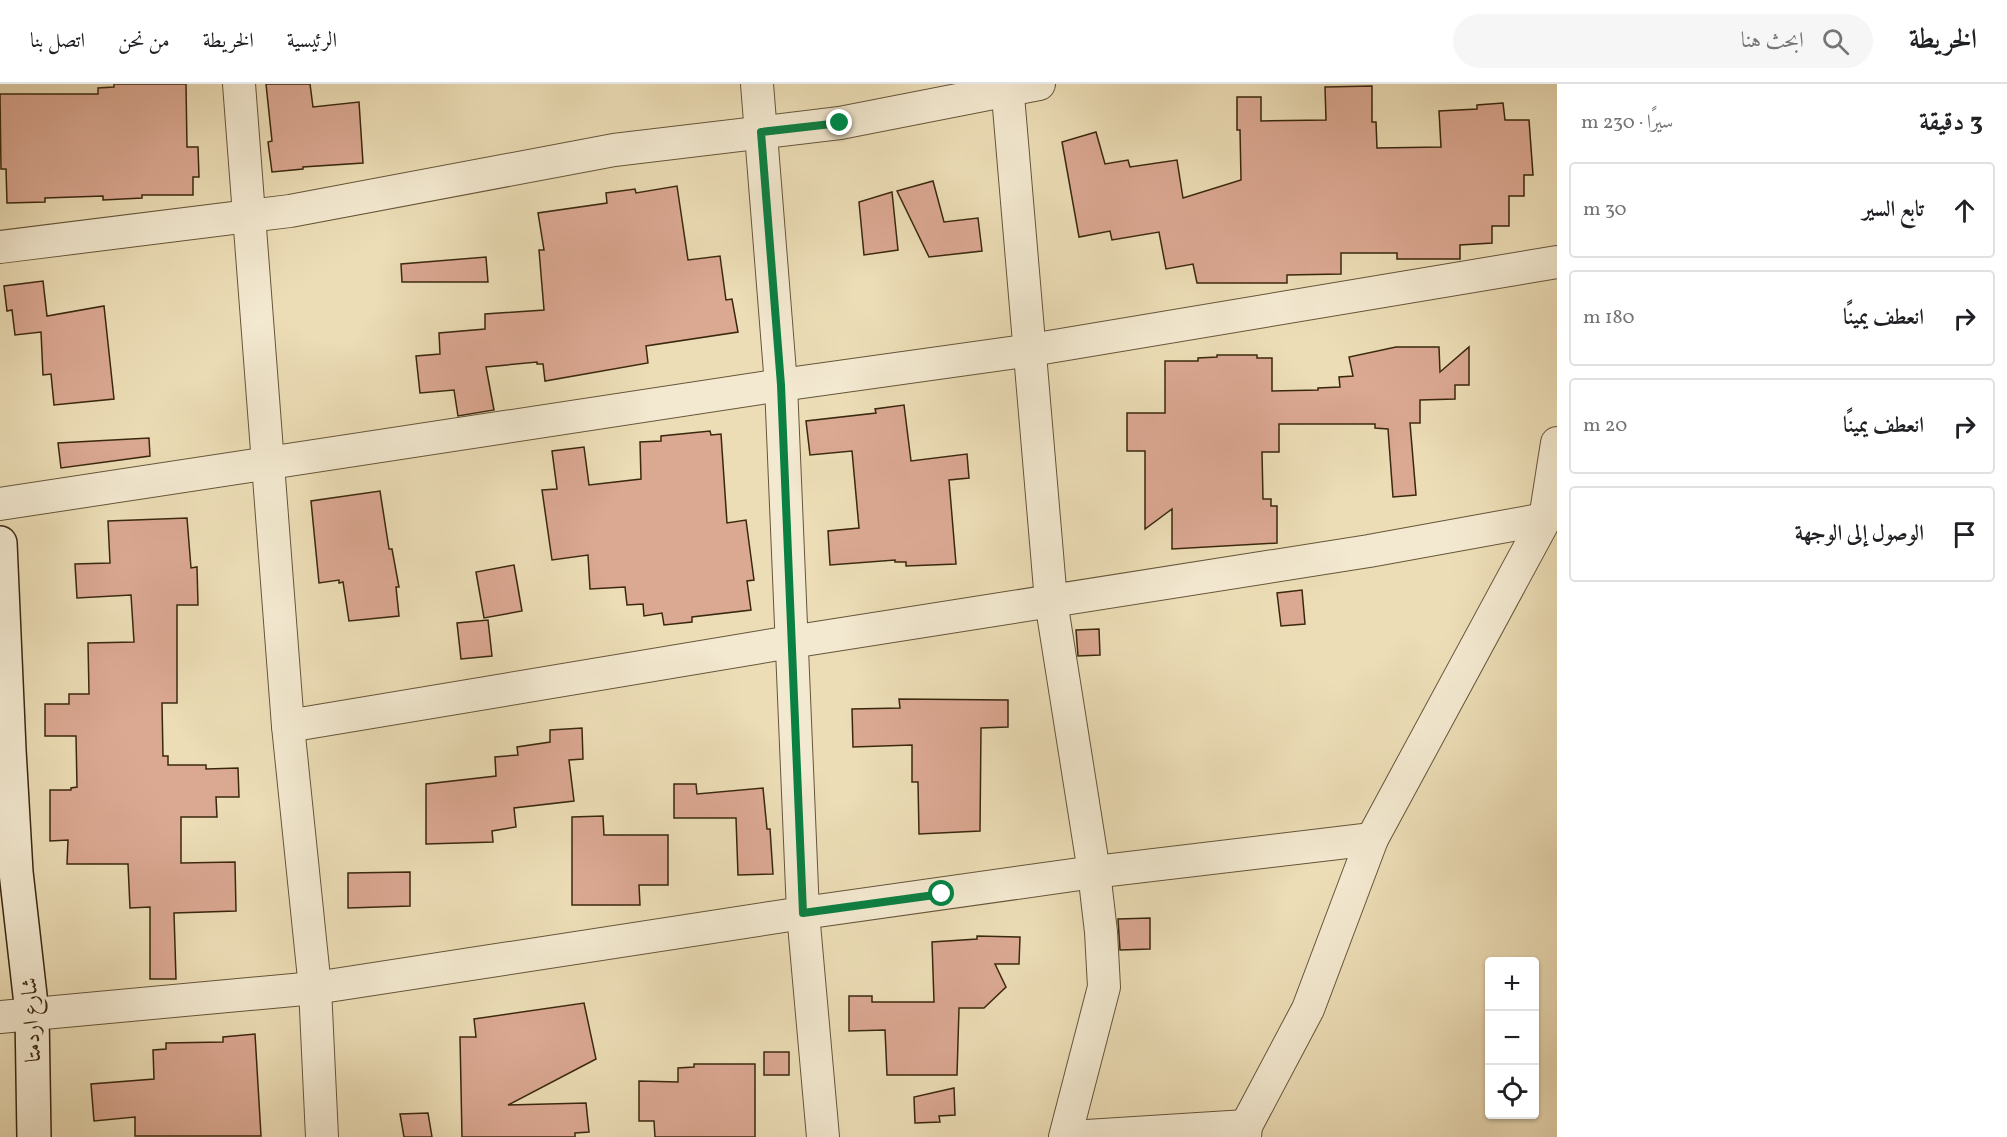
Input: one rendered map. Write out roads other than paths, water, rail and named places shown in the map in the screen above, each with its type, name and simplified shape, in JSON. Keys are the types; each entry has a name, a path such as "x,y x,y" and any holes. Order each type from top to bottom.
{"main road":[{"name":"شارع اردمتا","path":"0,543 16,872 16,1015 34,1137"}],"street":[{"path":"239,84 288,726 315,988 322,1137"},
{"path":"757,84 781,385 803,913 823,1137"},
{"path":"0,247 290,211 614,150 840,123 1008,87 1039,84"},
{"path":"1008,87 1051,601 1094,872 1104,987 1065,1137"},
{"path":"0,504 781,385 1031,350 1557,262"},
{"path":"1071,1137 1246,1131 1308,1009 1372,839 1545,519 1557,443"},
{"path":"288,726 791,642 1357,553 1545,519"},
{"path":"16,1015 315,988 803,913 1094,872 1372,839"}]}
